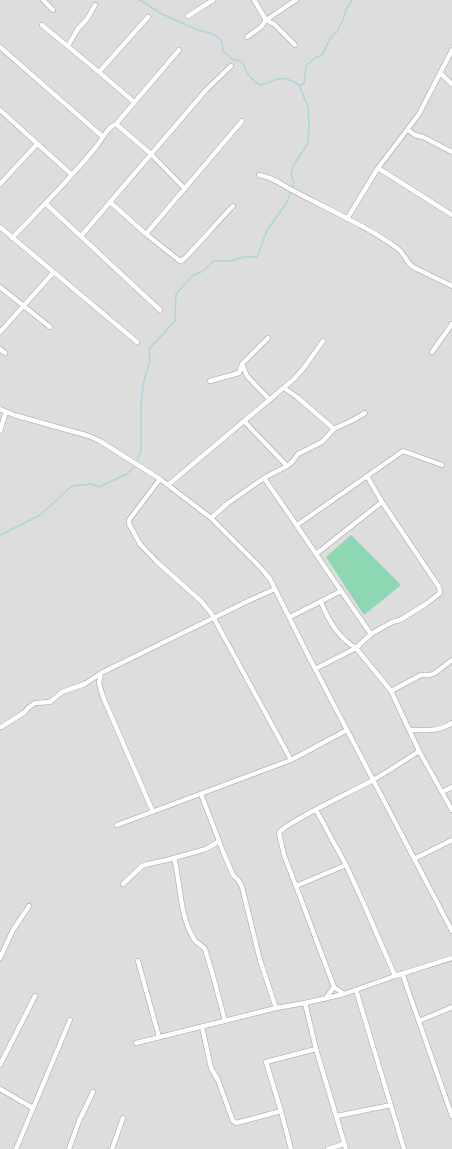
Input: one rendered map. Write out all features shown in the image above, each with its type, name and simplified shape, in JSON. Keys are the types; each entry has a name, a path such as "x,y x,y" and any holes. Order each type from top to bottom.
{"street":[{"path":"43,0 53,10"},
{"path":"188,16 213,0"},
{"path":"254,0 266,20 274,24 295,45"},
{"path":"247,37 261,27 266,20 296,0"},
{"path":"68,46 77,30 87,19 95,5"},
{"path":"99,72 148,17"},
{"path":"42,25 134,102"},
{"path":"0,47 103,137"},
{"path":"12,238 72,175 109,128 116,124 179,50"},
{"path":"348,219 378,168 419,114 452,50"},
{"path":"80,236 206,90 231,66"},
{"path":"440,73 452,84"},
{"path":"0,111 72,175"},
{"path":"146,234 242,121"},
{"path":"116,124 151,154 185,189"},
{"path":"408,130 415,135 423,137 452,152"},
{"path":"0,184 37,144"},
{"path":"378,168 452,215"},
{"path":"259,175 273,179 290,190 376,235 399,250 412,267 452,286"},
{"path":"110,202 146,234 182,261 233,206"},
{"path":"45,204 160,310"},
{"path":"0,227 137,342"},
{"path":"0,332 53,273"},
{"path":"0,287 50,327"},
{"path":"432,352 452,324"},
{"path":"210,381 239,373 242,364 268,338"},
{"path":"168,485 284,388 299,374 323,341"},
{"path":"0,349 5,353"},
{"path":"242,364 247,376 270,400"},
{"path":"284,388 297,397 334,429"},
{"path":"0,409 89,436 104,444 160,479 211,518 260,567 276,589 315,669 452,931"},
{"path":"0,431 6,412"},
{"path":"211,518 228,503 264,478 287,466 298,454 322,442 334,429 365,413"},
{"path":"244,421 287,466"},
{"path":"297,525 404,451 442,465"},
{"path":"315,669 356,648 371,634 392,622 400,620 426,604 440,593 439,587 382,502 367,476"},
{"path":"264,478 371,634"},
{"path":"160,479 129,520 129,524 140,544 157,562 201,601 214,618 291,760"},
{"path":"316,554 382,502"},
{"path":"1,727 25,712 35,703 50,702 62,692 85,684 101,673 248,601 276,589"},
{"path":"290,617 341,591"},
{"path":"321,602 324,611 337,633 348,644 356,648 391,691 419,751 452,810"},
{"path":"391,691 420,675 430,675 435,673 452,660"},
{"path":"101,673 99,683 103,697 153,812"},
{"path":"92,680 99,683"},
{"path":"409,730 434,731 444,728 452,723"},
{"path":"118,826 291,760 347,730"},
{"path":"344,994 334,987 284,856 279,833 316,810 373,780 419,751"},
{"path":"442,792 452,787"},
{"path":"201,794 233,875 242,887 260,960 276,1008"},
{"path":"316,810 364,902 395,976"},
{"path":"414,859 452,840"},
{"path":"123,884 142,866 206,849 219,841"},
{"path":"174,858 180,886 180,900 194,940 205,949 225,1020"},
{"path":"296,886 346,865"},
{"path":"0,958 13,930 29,906"},
{"path":"136,1043 225,1020 344,994 402,973 452,958"},
{"path":"138,961 159,1037"},
{"path":"402,973 452,1116"},
{"path":"325,999 334,987"},
{"path":"356,990 404,1149"},
{"path":"0,1065 35,996"},
{"path":"304,1003 345,1146 328,1149"},
{"path":"419,1021 452,1008"},
{"path":"16,1149 70,1020"},
{"path":"202,1027 211,1068 218,1080 233,1121 236,1123 281,1111"},
{"path":"291,1149 266,1062 316,1049"},
{"path":"0,1090 33,1108"},
{"path":"69,1149 79,1121 93,1092"},
{"path":"336,1116 391,1105"},
{"path":"112,1149 123,1118"}],"shaded area":[{"path":"0,0 452,0 452,1149 0,1149"}],"green space":[{"path":"351,535 401,585 364,615 326,557"}],"waterway":[{"path":"140,0 162,14 198,30 213,34 222,41 223,51 232,59 240,61 248,74 255,82 261,85 276,79 289,80 299,85 304,84 306,66 315,58 322,55 331,37 337,32 352,0"},
{"path":"292,188 294,183 291,174 293,166 308,143 308,107 299,85"},
{"path":"137,460 141,451 141,408 143,384 150,361 149,349 175,321 176,294 192,276 203,271 214,261 232,261 243,257 257,257 267,230 286,204 291,192"},
{"path":"0,535 40,515 72,486 92,484 99,487 127,474 134,467"}]}
